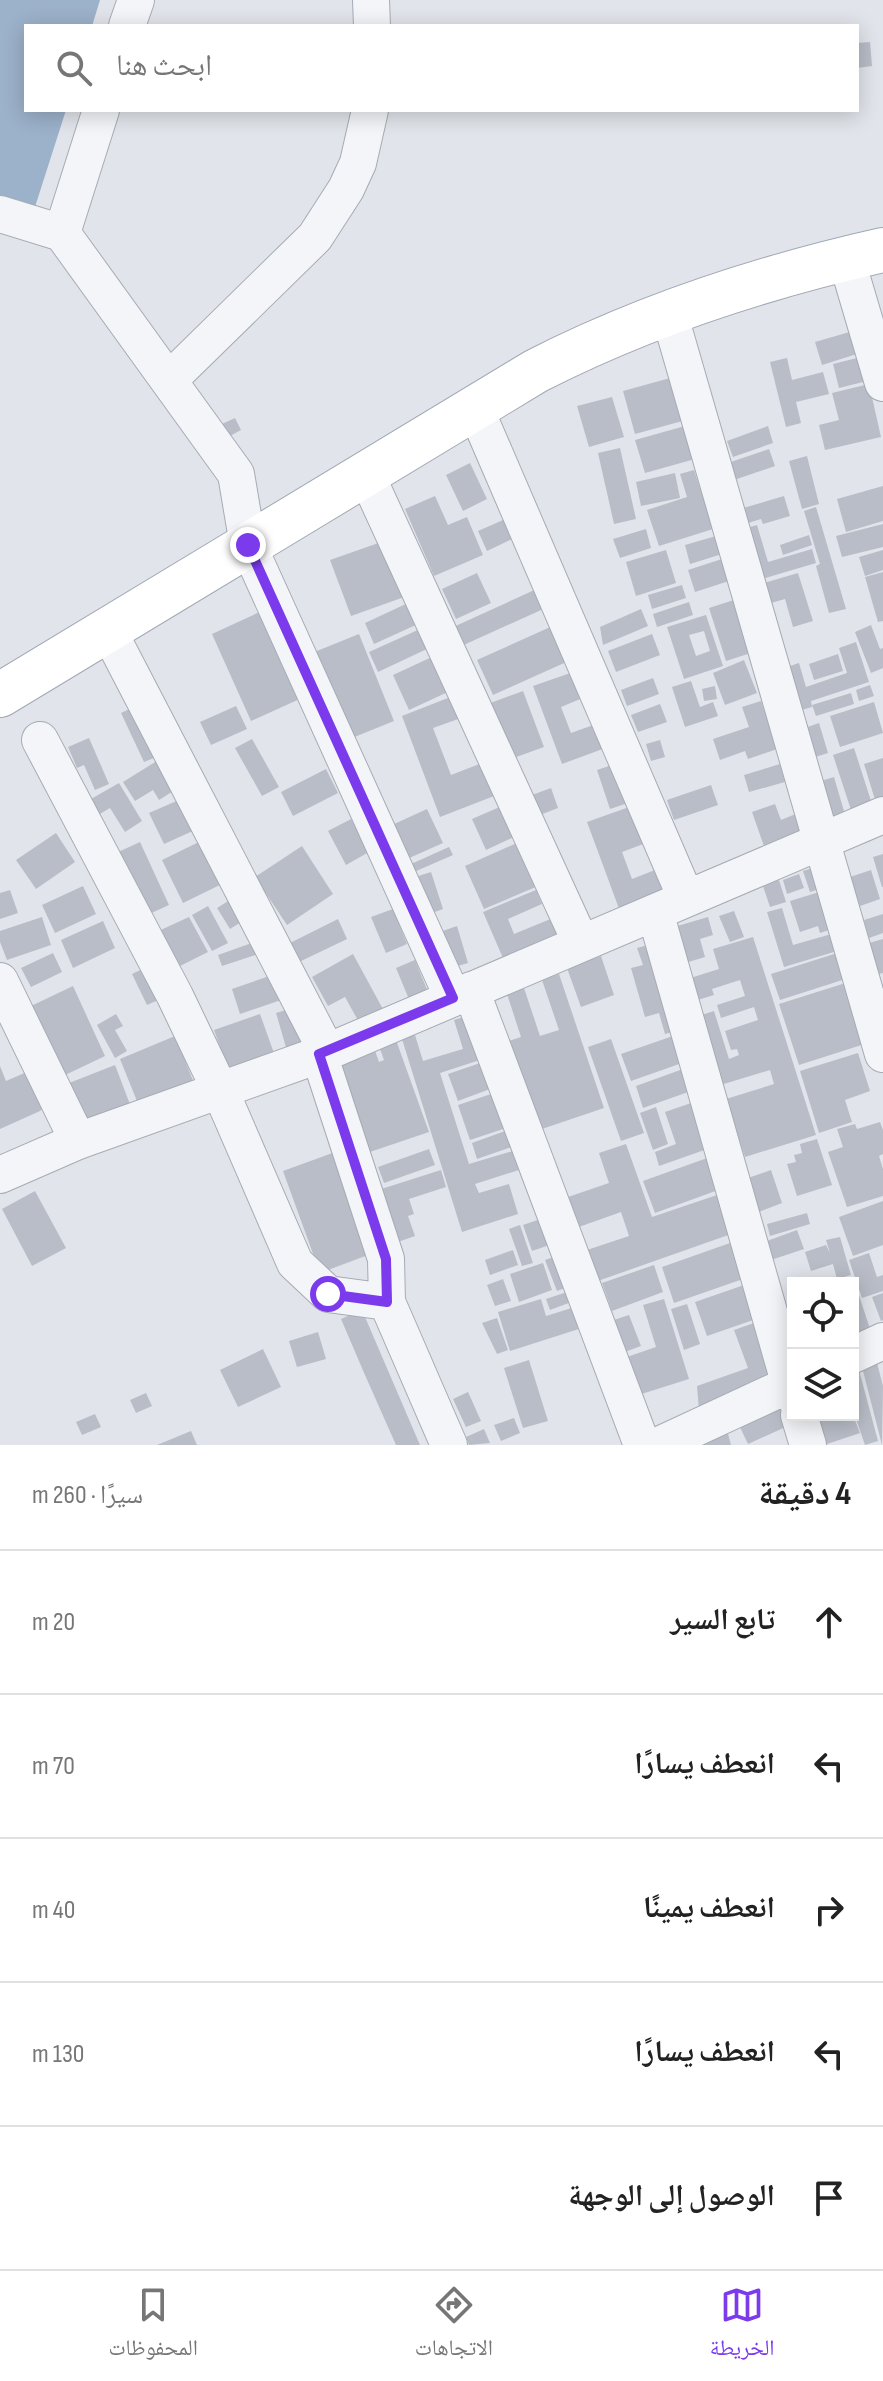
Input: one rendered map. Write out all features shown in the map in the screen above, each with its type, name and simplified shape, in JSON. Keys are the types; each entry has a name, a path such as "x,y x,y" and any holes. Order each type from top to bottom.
{"main road":[{"path":"0,695 536,371 591,343 669,313 765,279 864,254"}],"street":[{"path":"128,24 136,0"},
{"path":"371,0 372,24"},
{"path":"62,233 100,112"},
{"path":"169,380 315,237 339,202 358,163 370,112"},
{"path":"0,214 62,233 236,474 248,545 462,994 642,1445"},
{"path":"864,254 883,383"},
{"path":"669,313 883,1054"},
{"path":"475,408 670,905 787,1366"},
{"path":"366,474 581,943"},
{"path":"108,630 323,1053 386,1259 387,1302 449,1445"},
{"path":"40,740 175,996 220,1090 295,1263 328,1294 387,1302"},
{"path":"0,1175 78,1141 323,1053 883,815"},
{"path":"0,981 78,1141"},
{"path":"859,1352 883,1341"},
{"path":"659,1445 787,1397"},
{"path":"801,1421 808,1445"}],"water":[{"path":"0,0 100,0 93,24 24,24 24,112 65,112 34,210 0,199"}],"building":[{"path":"870,42 872,66 859,68 859,43"},
{"path":"853,331 860,353 822,365 815,342"},
{"path":"861,357 867,381 839,388 833,364"},
{"path":"787,358 792,380 823,372 829,394 796,402 801,423 786,427 770,362"},
{"path":"674,377 686,420 635,434 623,391"},
{"path":"869,384 881,437 825,450 819,425 839,420 832,393"},
{"path":"612,397 624,437 589,447 577,406"},
{"path":"235,418 241,430 228,437 222,424"},
{"path":"685,426 695,459 645,473 635,440"},
{"path":"768,426 773,443 733,457 727,441"},
{"path":"620,448 636,519 614,524 598,453"},
{"path":"769,449 775,466 728,482 722,465"},
{"path":"807,456 819,504 802,509 789,461"},
{"path":"470,463 487,499 463,511 446,475"},
{"path":"694,470 713,529 659,546 647,510 687,497 680,474"},
{"path":"675,473 680,498 641,506 636,482"},
{"path":"883,486 883,521 846,532 837,499"},
{"path":"435,496 448,525 467,517 483,555 434,576 405,509"},
{"path":"784,496 790,516 763,524 761,519 745,524 740,509"},
{"path":"816,507 846,609 829,613 816,566 820,564 804,511"},
{"path":"517,514 525,533 487,551 478,531"},
{"path":"883,524 883,547 842,557 836,536"},
{"path":"757,525 768,562 812,549 816,563 762,579 747,528"},
{"path":"646,529 651,548 620,558 613,539"},
{"path":"809,535 812,545 783,555 780,545"},
{"path":"716,536 722,554 690,564 685,545"},
{"path":"387,540 407,596 351,616 330,560"},
{"path":"666,550 676,583 636,596 626,562"},
{"path":"883,550 883,570 865,576 859,557"},
{"path":"722,559 729,581 695,592 688,570"},
{"path":"883,572 883,621 878,622 865,577"},
{"path":"477,573 491,603 456,619 442,589"},
{"path":"798,573 813,621 793,627 785,599 771,603 764,583"},
{"path":"682,585 686,598 652,609 648,595"},
{"path":"541,587 550,606 457,648 449,629"},
{"path":"737,599 754,652 726,661 709,608"},
{"path":"689,602 693,615 657,627 653,614"},
{"path":"408,603 418,624 374,644 365,623"},
{"path":"641,609 648,626 603,645 600,627"},
{"path":"264,610 304,697 251,721 212,634"},
{"path":"706,615 723,666 684,679 667,627","holes":["704,631 710,651 696,656 689,635"]},
{"path":"557,624 573,659 493,695 477,660"},
{"path":"871,625 880,649 883,648 883,668 871,673 855,632"},
{"path":"420,629 429,648 378,672 369,652"},
{"path":"359,634 394,721 347,740 312,653"},
{"path":"652,634 660,655 616,672 608,651"},
{"path":"856,642 869,682 811,701 812,707 795,712 781,669 799,663 806,687 847,673 839,648"},
{"path":"838,654 843,671 814,680 809,664"},
{"path":"434,656 450,691 409,710 393,675"},
{"path":"744,660 757,693 725,705 713,673"},
{"path":"576,671 585,697 561,707 571,733 599,723 608,747 562,764 533,686"},
{"path":"653,678 659,694 627,706 621,690"},
{"path":"691,681 700,707 713,702 718,716 685,727 672,687"},
{"path":"870,685 874,696 859,701 856,690"},
{"path":"715,686 717,699 704,701 702,689"},
{"path":"523,691 544,747 505,761 485,705"},
{"path":"851,693 854,704 816,716 812,705"},
{"path":"453,696 461,718 433,728 451,775 482,763 494,796 440,817 402,716"},
{"path":"761,701 777,749 748,759 745,751 720,760 713,739 749,727 742,707"},
{"path":"874,702 883,733 840,747 830,716"},
{"path":"660,704 667,722 638,732 631,715"},
{"path":"138,705 161,755 144,762 121,713"},
{"path":"236,706 247,729 211,745 200,722"},
{"path":"819,723 828,753 812,758 802,729"},
{"path":"89,738 109,784 95,790 84,765 77,768 68,747"},
{"path":"252,739 279,787 262,796 235,748"},
{"path":"660,740 665,757 651,761 646,744"},
{"path":"854,748 872,804 851,810 833,755"},
{"path":"883,758 883,801 876,803 864,764"},
{"path":"160,759 178,788 159,800 153,790 135,801 123,782"},
{"path":"615,764 628,803 610,809 597,770"},
{"path":"780,764 785,782 749,792 744,775"},
{"path":"326,769 338,793 293,816 281,792"},
{"path":"834,777 846,818 830,822 818,782"},
{"path":"119,783 142,821 125,832 110,808 93,818 84,803"},
{"path":"711,785 718,805 674,820 667,800"},
{"path":"551,788 558,808 540,815 532,795"},
{"path":"181,799 195,830 164,844 149,813"},
{"path":"775,804 781,820 798,813 806,835 765,849 752,812"},
{"path":"502,806 516,836 486,850 472,819"},
{"path":"632,806 646,843 622,852 632,879 655,870 666,898 621,914 587,822"},
{"path":"427,809 443,843 407,859 392,825"},
{"path":"351,819 369,852 346,865 328,831"},
{"path":"56,833 75,862 36,889 16,860"},
{"path":"205,839 226,882 183,903 162,860"},
{"path":"140,842 169,905 145,916 116,853"},
{"path":"519,842 538,886 484,909 465,866"},
{"path":"302,846 333,894 287,925 255,877"},
{"path":"449,847 453,855 414,872 411,864"},
{"path":"883,854 883,887 882,887 873,857"},
{"path":"819,866 826,887 810,892 803,871"},
{"path":"871,870 880,899 860,906 850,877"},
{"path":"431,872 443,909 424,916 412,878"},
{"path":"799,874 804,888 787,894 783,880"},
{"path":"779,880 786,902 770,907 763,886"},
{"path":"83,886 96,914 55,933 42,905"},
{"path":"10,890 18,913 0,919 0,893"},
{"path":"536,890 542,904 508,919 514,934 553,918 563,942 506,965 483,912"},
{"path":"826,890 838,927 820,933 818,926 800,932 790,901"},
{"path":"233,898 246,919 230,929 217,908"},
{"path":"208,906 228,943 212,951 192,915"},
{"path":"782,908 793,945 842,931 847,948 784,967 767,912"},
{"path":"393,909 407,944 386,953 371,917"},
{"path":"734,911 744,937 730,942 719,916"},
{"path":"883,914 883,933 869,938 864,920"},
{"path":"42,917 51,945 7,960 0,942 0,931"},
{"path":"189,917 208,952 172,970 152,934"},
{"path":"708,917 713,935 700,939 705,957 685,963 674,927"},
{"path":"338,919 347,939 297,963 288,944"},
{"path":"103,921 115,948 73,968 61,940"},
{"path":"457,926 468,963 447,969 437,933"},
{"path":"753,937 816,1135 745,1157 726,1099 774,1084 770,1070 714,1087 692,1018 714,1011 729,1059 739,1055 737,1049 731,1050 725,1031 758,1020 754,1007 721,1018 717,1005 745,996 740,980 712,989 714,995 691,1002 684,980 719,969 713,949"},
{"path":"883,939 883,973 879,974 869,943"},
{"path":"260,940 264,952 222,966 218,955"},
{"path":"659,942 685,1028 665,1034 659,1013 645,1017 631,968 643,965 637,948"},
{"path":"850,949 858,975 780,1000 771,974"},
{"path":"53,953 62,972 31,987 21,968"},
{"path":"353,954 384,1011 360,1024 345,997 328,1006 312,977"},
{"path":"601,956 614,995 581,1007 567,968"},
{"path":"415,960 430,997 411,1004 396,968"},
{"path":"155,963 170,995 147,1005 132,974"},
{"path":"278,973 287,998 240,1014 232,989"},
{"path":"559,974 604,1108 533,1132 503,1043 521,1037 507,994 524,988 540,1036 559,1030 542,980"},
{"path":"855,980 874,1041 799,1065 779,1004"},
{"path":"73,986 105,1056 61,1077 29,1007"},
{"path":"305,1004 318,1044 288,1054 276,1013"},
{"path":"116,1014 123,1026 115,1030 127,1051 115,1058 97,1025"},
{"path":"260,1014 275,1056 229,1072 214,1030"},
{"path":"470,1015 483,1059 440,1073 469,1164 516,1150 522,1169 475,1184 479,1193 509,1184 518,1214 462,1232 402,1039 415,1035 423,1061 463,1049 454,1020"},
{"path":"175,1036 194,1083 139,1106 120,1059"},
{"path":"673,1036 682,1063 631,1081 621,1054"},
{"path":"611,1039 644,1133 621,1141 588,1047"},
{"path":"396,1040 429,1132 361,1155 329,1064 374,1048 379,1062 384,1060 379,1046"},
{"path":"858,1053 870,1091 845,1100 852,1122 819,1133 800,1071"},
{"path":"489,1060 498,1086 458,1101 448,1074"},
{"path":"115,1065 131,1107 81,1127 64,1085"},
{"path":"0,1066 6,1081 36,1068 50,1101 40,1111 0,1129"},
{"path":"683,1069 691,1091 643,1108 636,1086"},
{"path":"500,1091 512,1126 470,1140 458,1105"},
{"path":"694,1102 710,1148 659,1166 655,1152 676,1144 665,1112"},
{"path":"656,1107 668,1144 653,1150 640,1113"},
{"path":"880,1122 883,1130 883,1154 879,1156 883,1169 883,1196 847,1207 828,1152 843,1147 837,1129 855,1124 857,1129"},
{"path":"511,1129 517,1145 477,1159 472,1143"},
{"path":"817,1139 832,1185 797,1196 787,1164 796,1162 794,1155 802,1153 800,1144"},
{"path":"626,1144 652,1217 720,1194 734,1233 595,1282 584,1251 629,1236 621,1212 576,1228 565,1198 609,1183 599,1153"},
{"path":"429,1149 435,1165 384,1183 378,1167"},
{"path":"338,1151 376,1252 320,1273 283,1171"},
{"path":"710,1157 721,1189 655,1213 643,1181"},
{"path":"441,1170 446,1187 409,1199 414,1214 408,1216 415,1236 392,1244 375,1191"},
{"path":"771,1170 782,1203 759,1212 748,1178"},
{"path":"35,1191 66,1248 32,1266 2,1209"},
{"path":"883,1201 883,1245 853,1256 839,1217"},
{"path":"807,1213 810,1224 770,1236 767,1224"},
{"path":"555,1214 564,1240 532,1251 523,1225"},
{"path":"520,1225 533,1263 522,1266 509,1229"},
{"path":"797,1230 804,1249 768,1261 761,1243"},
{"path":"840,1237 851,1275 836,1277 833,1264 811,1271 805,1252 826,1245 830,1253 826,1240"},
{"path":"730,1243 743,1279 674,1303 662,1267"},
{"path":"513,1250 518,1265 490,1275 485,1260"},
{"path":"869,1253 877,1277 883,1275 883,1291 862,1298 859,1277 855,1277 849,1260"},
{"path":"562,1254 573,1285 557,1291 545,1260"},
{"path":"543,1263 552,1290 519,1302 510,1274"},
{"path":"654,1265 663,1292 612,1311 602,1283"},
{"path":"503,1279 511,1301 495,1306 487,1285"},
{"path":"747,1284 759,1318 707,1336 695,1302"},
{"path":"570,1291 574,1301 550,1310 546,1299"},
{"path":"883,1293 883,1320 881,1321 872,1297"},
{"path":"859,1295 872,1335 859,1339"},
{"path":"541,1299 546,1316 578,1306 585,1327 510,1351 498,1312"},
{"path":"664,1299 689,1379 632,1397 621,1359 656,1347 643,1305"},
{"path":"687,1304 700,1344 684,1350 671,1309"},
{"path":"362,1310 420,1445 396,1445 365,1375 341,1319"},
{"path":"629,1315 641,1346 619,1354 608,1322"},
{"path":"497,1318 508,1350 497,1354 482,1323"},
{"path":"754,1323 776,1382 699,1410 697,1386 748,1368 734,1330"},
{"path":"318,1332 326,1359 297,1367 289,1341"},
{"path":"263,1349 281,1387 238,1407 220,1370"},
{"path":"876,1359 883,1386 882,1445 861,1363"},
{"path":"529,1360 548,1421 523,1428 504,1368"},
{"path":"859,1370 878,1441 865,1445 857,1421"},
{"path":"468,1392 481,1421 466,1427 453,1399"},
{"path":"146,1393 152,1406 136,1413 130,1400"},
{"path":"783,1403 787,1421 792,1424 748,1444 738,1423"},
{"path":"95,1414 101,1427 82,1435 76,1422"},
{"path":"514,1418 520,1433 501,1441 494,1425"},
{"path":"810,1421 855,1421 860,1433 824,1445"},
{"path":"484,1429 490,1443 469,1445 466,1437"},
{"path":"727,1430 731,1445 678,1445"},
{"path":"191,1431 197,1445 157,1445"}],"route":[{"path":"248,545 453,998 319,1054 386,1259 387,1302 328,1294"}]}
